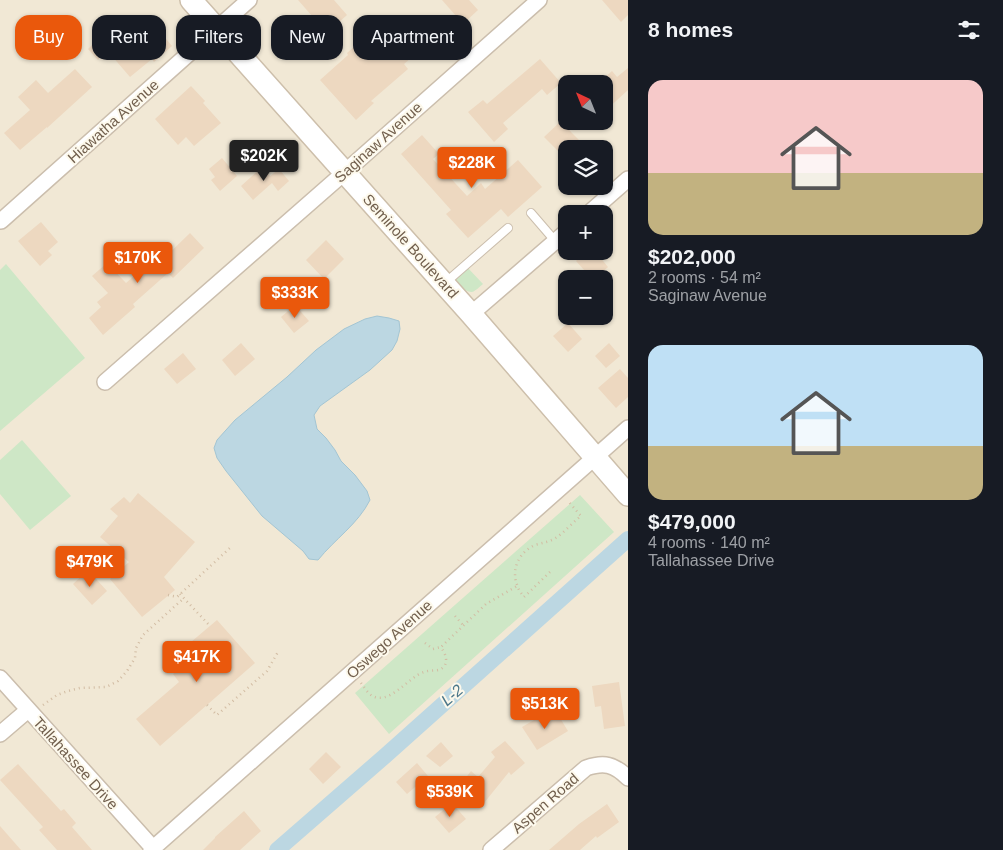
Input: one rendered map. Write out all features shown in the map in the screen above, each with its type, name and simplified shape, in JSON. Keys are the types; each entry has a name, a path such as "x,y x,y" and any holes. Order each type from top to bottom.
{"street":[{"name":"Seminole Boulevard","path":"191,0 204,15"},
{"name":"Hiawatha Avenue","path":"232,15 249,0"},
{"name":"Saginaw Avenue","path":"105,382 539,0"},
{"name":"Hiawatha Avenue","path":"1,221 181,60"},
{"name":"Seminole Boulevard","path":"244,60 471,314 628,495"},
{"path":"598,205 628,179"},
{"path":"471,314 558,240"},
{"name":"Oswego Avenue","path":"152,849 628,428"},
{"name":"Tallahassee Drive","path":"0,678 152,849"},
{"path":"0,734 31,712"},
{"name":"Aspen Road","path":"491,850 586,768 596,764 608,765 618,769 628,778"}],"lane":[{"path":"531,213 558,235"},
{"path":"444,284 508,228"}],"path":[{"path":"550,572 524,597 517,586 515,567 525,551 558,536 581,516 566,500"},
{"path":"168,595 177,597 231,547"},
{"path":"425,643 433,649 441,647 486,604 517,586"},
{"path":"180,594 210,626"},
{"path":"31,712 57,695 80,688 106,688 118,681 127,671 143,635 184,598"},
{"path":"455,616 463,625"},
{"path":"361,683 370,695 381,698 390,696 425,671 440,670 446,660 441,647"},
{"path":"207,705 217,715 267,671 278,652"}],"shaded area":[{"path":"0,0 628,0 628,850 0,850"}],"green space":[{"path":"6,264 85,358 0,431 0,270"},
{"path":"467,267 483,284 472,292 462,288 455,280 455,277"},
{"path":"22,440 71,496 30,530 0,494 0,460"},
{"path":"580,495 614,532 389,734 355,693"}],"water":[{"path":"377,316 399,321 400,329 392,350 370,370 320,406 314,415 317,429 367,491 370,500 353,524 318,560 309,559 303,551 262,516 226,471 217,458 214,448 217,440 235,420 316,350 344,329 365,319"}],"building":[{"path":"298,0 334,0 347,15 343,19 343,15 311,15"},
{"path":"442,0 469,0 478,10 472,16 455,15"},
{"path":"602,0 628,0 628,15 621,22"},
{"path":"166,39 172,46 166,51"},
{"path":"92,45 92,53 88,49"},
{"path":"353,48 353,60 409,60 404,64 408,69 371,101 374,103 356,120 320,80 348,55 347,53"},
{"path":"540,59 558,80 558,86 547,95 542,89 503,123 508,129 494,142 468,112 483,100 487,104"},
{"path":"115,60 151,60 130,77"},
{"path":"628,68 628,90 613,104 613,75 607,75 612,71 617,77"},
{"path":"75,69 92,87 20,150 4,133 30,110 18,97 36,80 48,93"},
{"path":"191,86 221,123 194,146 186,137 178,145 155,119"},
{"path":"558,124 558,130 569,130 579,140 558,140 558,151 544,137"},
{"path":"422,135 439,154 433,159 467,196 481,183 485,189 518,160 542,187 508,217 501,209 468,238 446,214 451,210 401,154"},
{"path":"222,158 237,176 220,191 211,180 215,177 209,169"},
{"path":"262,167 270,176 279,169 289,181 278,191 272,183 253,200 241,186"},
{"path":"41,222 58,242 48,251 52,255 40,266 18,241"},
{"path":"190,233 204,248 173,278 168,273 133,304 135,307 103,335 89,318 101,307 97,302 108,293 92,276 107,263 126,283 152,260 157,265"},
{"path":"326,240 344,259 324,279 306,260"},
{"path":"602,260 608,267 605,270 584,270 576,261"},
{"path":"295,305 309,321 294,333 281,317"},
{"path":"566,325 570,325 582,339 568,352 553,336"},
{"path":"241,343 255,359 235,376 222,360"},
{"path":"609,343 620,356 606,368 595,356"},
{"path":"183,353 196,369 177,384 164,369"},
{"path":"620,369 628,378 628,397 616,408 598,388"},
{"path":"138,493 195,542 164,577 175,590 142,617 110,579 129,562 100,537 118,516 110,509 124,497 130,503"},
{"path":"88,570 107,591 92,605 73,584"},
{"path":"217,620 255,663 160,746 136,719 179,682 173,674 199,651 191,642"},
{"path":"619,682 625,726 604,729 601,706 595,707 592,686"},
{"path":"557,713 568,731 537,750 522,727 541,716 544,721"},
{"path":"505,741 525,763 511,775 509,772 484,803 461,784 471,771 478,777 495,757 491,752"},
{"path":"441,742 453,756 440,767 426,756"},
{"path":"326,752 341,767 323,784 309,769"},
{"path":"417,763 428,776 407,794 396,782"},
{"path":"18,764 61,811 64,809 76,823 72,827 92,850 57,850 39,830 43,827 0,780"},
{"path":"452,803 466,819 449,833 435,817"},
{"path":"607,804 619,822 597,838 596,836 580,850 549,850 579,824"},
{"path":"244,811 261,831 240,850 203,850 215,837"},
{"path":"0,826 21,850 0,850"}],"waterway":[{"name":"L-2","path":"277,850 628,539"}]}
